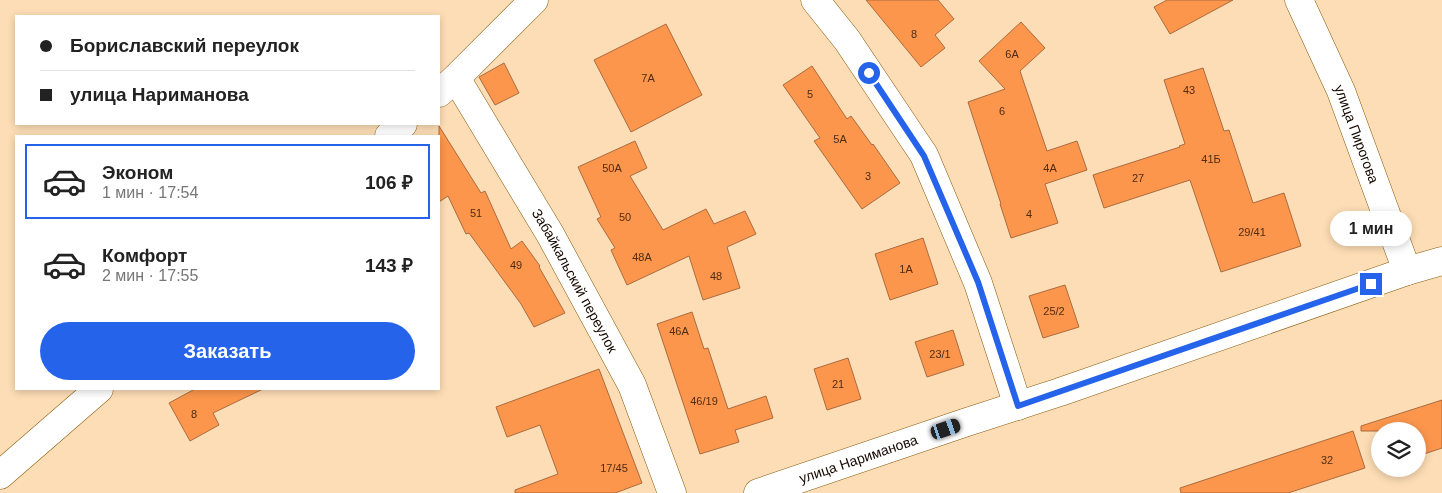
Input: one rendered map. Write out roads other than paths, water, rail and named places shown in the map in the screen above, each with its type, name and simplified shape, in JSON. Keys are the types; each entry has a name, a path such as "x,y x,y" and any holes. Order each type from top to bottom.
{"street":[{"path":"447,85 534,0"},
{"path":"815,0 847,40 924,156 978,282 1018,406"},
{"name":"улица Пирогова","path":"1299,0 1341,91 1407,271"},
{"name":"Забайкальский переулок","path":"447,85 550,234 632,385 672,493"},
{"path":"390,135 402,125"},
{"name":"улица Нариманова","path":"758,493 1018,406 1407,271 1442,261"},
{"path":"0,475 98,390"}]}
